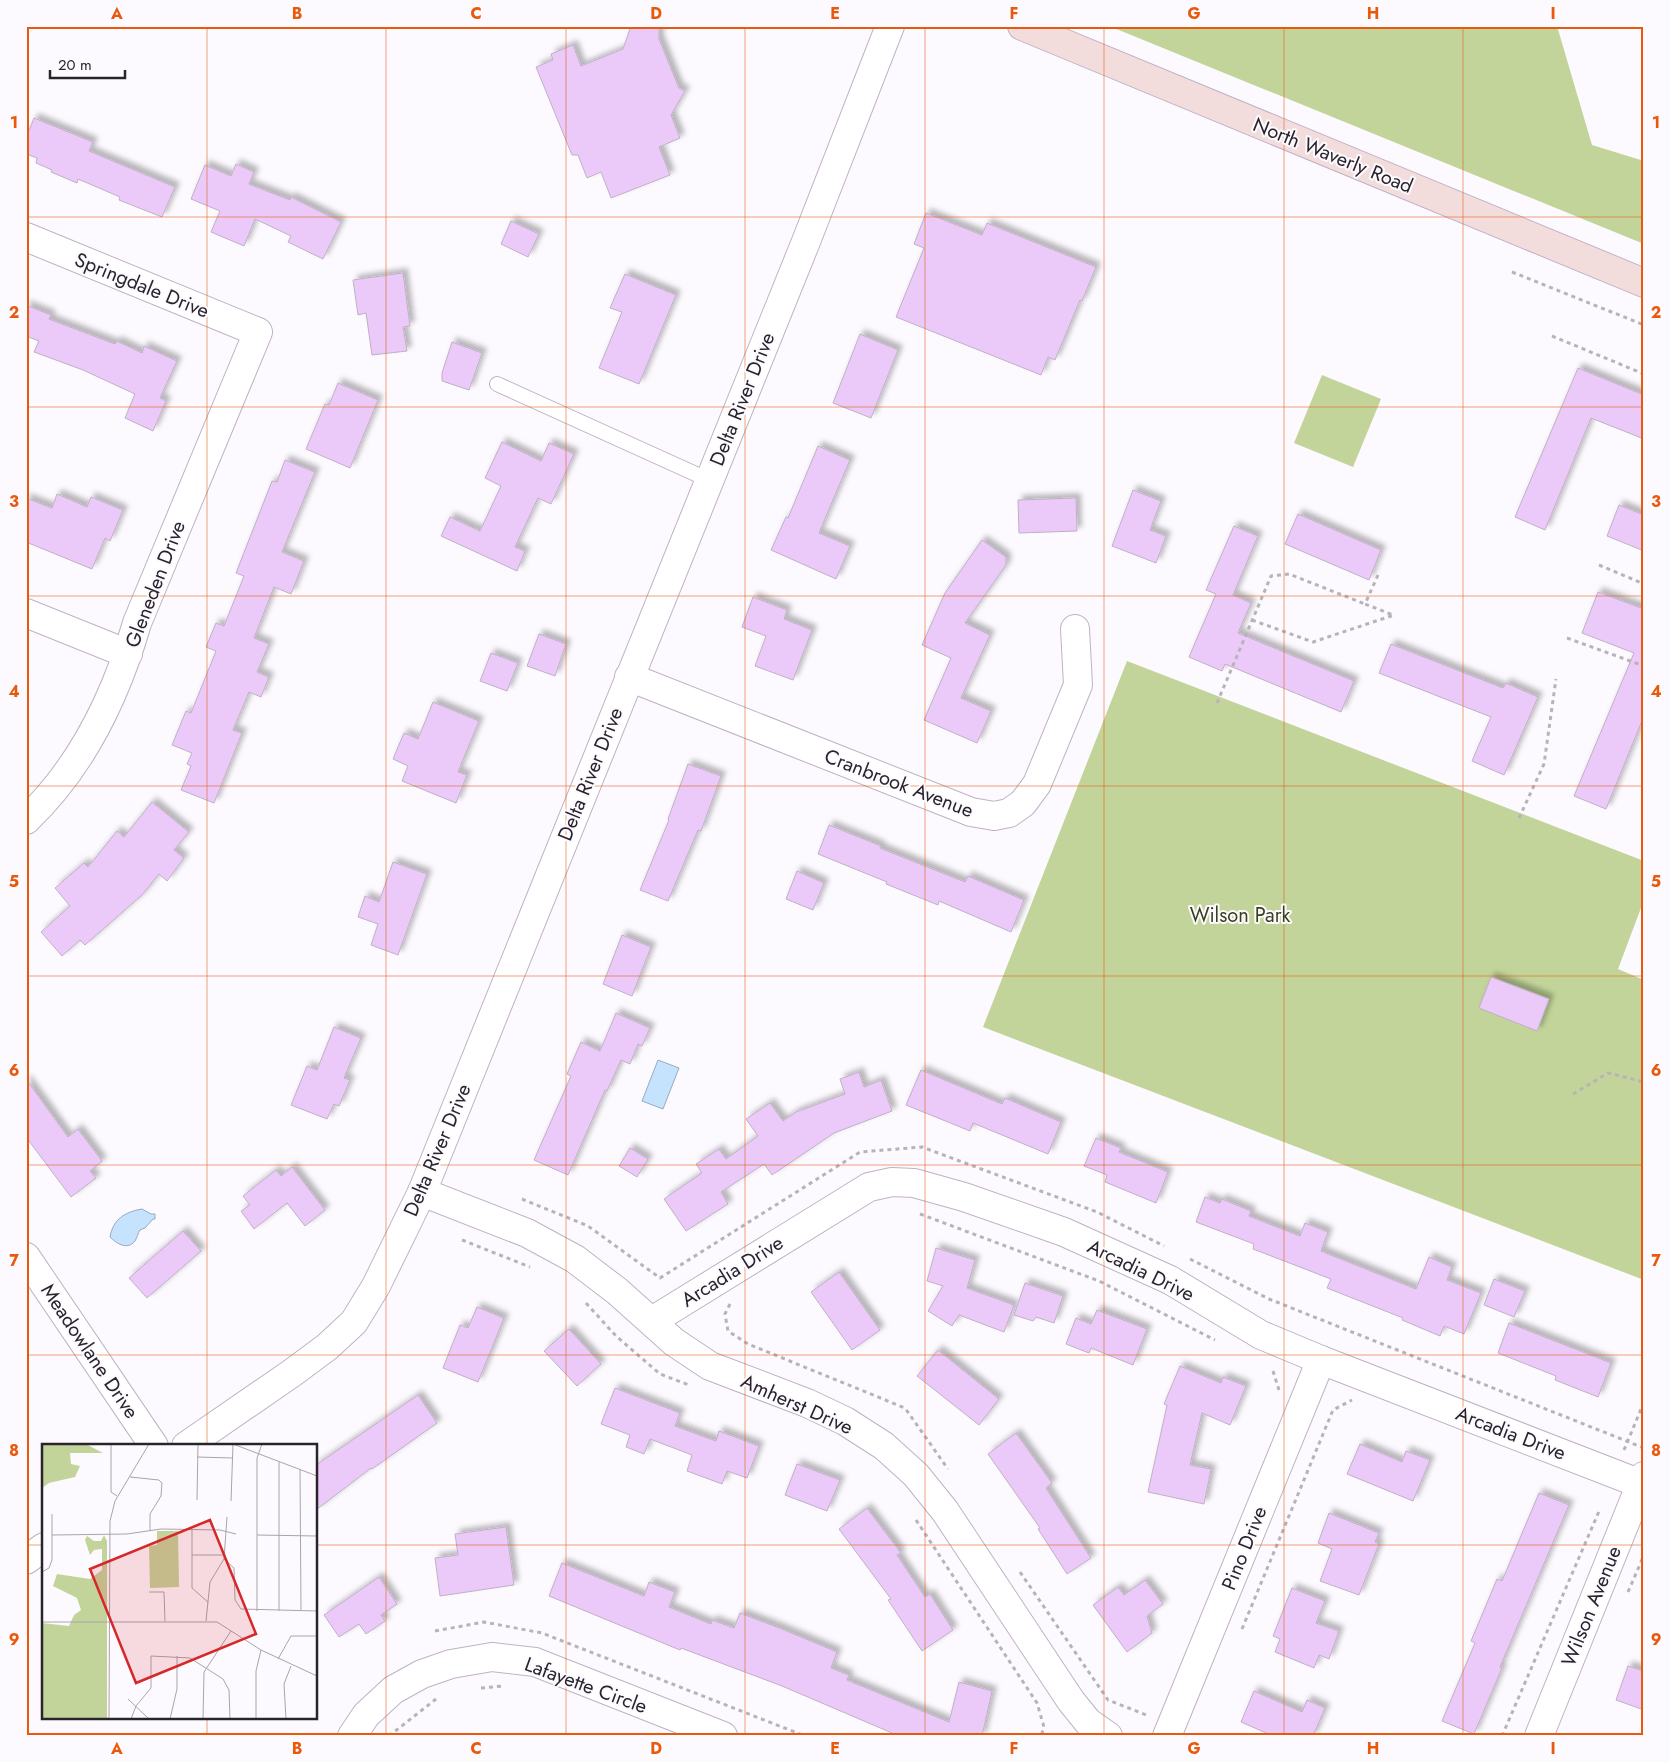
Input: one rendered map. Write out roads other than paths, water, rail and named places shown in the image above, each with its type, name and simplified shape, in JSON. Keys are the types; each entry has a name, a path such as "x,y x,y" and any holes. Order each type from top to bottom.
{"main road":[{"name":"North Waverly Road","path":"1022,26 1644,283"}],"street":[{"name":"Delta River Drive","path":"189,1444 327,1347 354,1322 376,1286 422,1192 844,146 890,26"},
{"name":"Springdale Drive","path":"26,237 258,332"},
{"name":"Gleneden Drive","path":"26,820 42,805 76,762 98,723 128,654 137,623 258,332"},
{"path":"26,613 128,654"},
{"name":"Cranbrook Avenue","path":"629,677 971,812 994,816 1009,813 1023,803 1037,784 1078,685 1075,629"},
{"name":"Arcadia Drive","path":"652,1320 869,1187 892,1182 914,1182 964,1197 1064,1232 1170,1280 1261,1335 1615,1474 1642,1480"},
{"name":"Amherst Drive","path":"422,1192 527,1233 574,1259 618,1291 674,1342 710,1366 807,1403 845,1422 884,1446 916,1475 945,1512 1071,1702 1088,1722 1108,1736"},
{"name":"Meadowlane Drive","path":"26,1256 153,1444"},
{"name":"Pino Drive","path":"1170,1730 1322,1360"},
{"name":"Wilson Avenue","path":"1538,1736 1642,1480"},
{"path":"26,1560 42,1548"},
{"name":"Lafayette Circle","path":"352,1736 366,1715 393,1690 415,1678 451,1664 492,1658 535,1662 723,1736"}],"lane":[{"path":"497,384 709,480"}],"water":[{"path":"658,1060 679,1068 663,1109 642,1101"},
{"path":"142,1209 155,1214 155,1219 140,1230 132,1244 125,1246 115,1242 110,1237 117,1221 125,1214"}],"park label":[{"name":"Wilson Park","path":"1240,915"}]}
